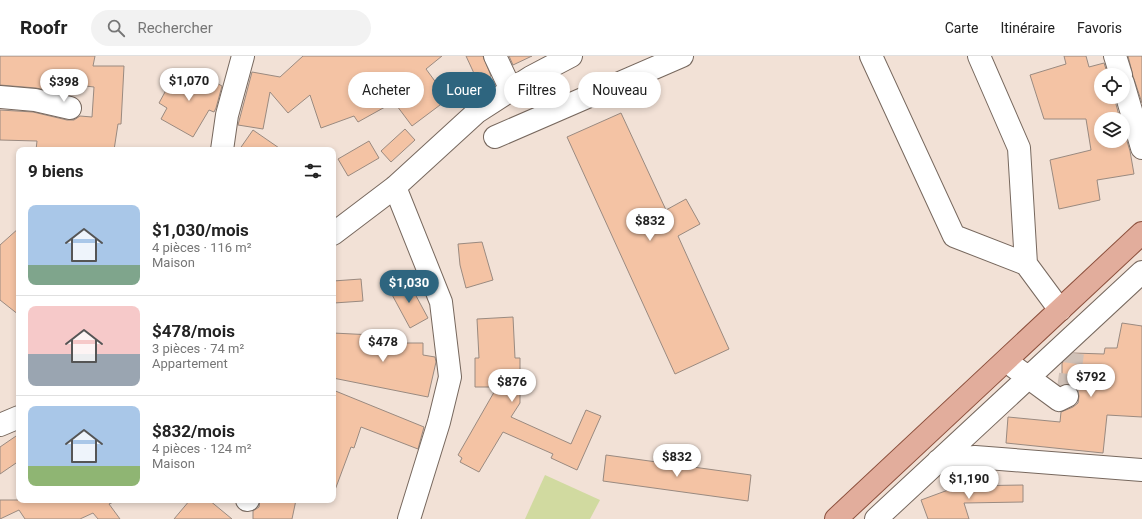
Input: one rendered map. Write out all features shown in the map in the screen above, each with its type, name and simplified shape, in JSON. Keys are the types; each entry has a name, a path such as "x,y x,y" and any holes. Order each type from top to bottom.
{"main road":[{"path":"836,519 1142,233"}],"street":[{"path":"222,147 227,115 243,56"},
{"path":"495,56 504,75"},
{"path":"541,72 571,56"},
{"path":"495,137 682,56"},
{"path":"870,56 954,236 1026,264"},
{"path":"979,56 1019,148 1026,264 1056,314 1072,345"},
{"path":"1115,56 1119,68"},
{"path":"336,232 395,187 477,112 504,95"},
{"path":"0,97 35,100 70,108"},
{"path":"1129,104 1142,148"},
{"path":"395,187 441,302 450,377 439,422 410,519"},
{"path":"876,519 918,478 1029,377 1072,345 1142,272"},
{"path":"1006,361 1059,400 1067,396"},
{"path":"0,425 16,417"},
{"path":"938,461 975,457 1142,470"},
{"path":"901,458 918,478"}],"green space":[{"path":"545,475 600,500 590,519 525,519"}],"building":[{"path":"0,56 95,56 93,66 124,66 121,124 118,124 114,147 36,147 37,141 0,140 0,110 33,112 67,120 74,120 80,116 92,117 94,87 60,83 59,93 36,88 0,85"},
{"path":"303,56 442,56 426,69 432,77 432,108 436,108 412,126 398,108 424,108 424,72 348,72 348,108 383,108 358,122 354,116 321,128 310,95 288,113 270,92 263,129 238,125 252,72 280,77"},
{"path":"466,56 483,56 489,72 473,72"},
{"path":"509,56 532,56 513,65"},
{"path":"1064,56 1086,56 1089,67 1104,63 1106,68 1094,68 1094,104 1116,104 1118,112 1094,112 1094,148 1129,148 1134,174 1097,180 1100,200 1059,209 1050,160 1091,150 1086,119 1044,119 1030,75 1066,64"},
{"path":"1128,56 1142,56 1142,103 1133,76"},
{"path":"177,70 200,82 204,76 222,86 214,112 209,110 193,137 161,119 167,108 159,103"},
{"path":"621,113 666,210 686,199 700,224 678,236 729,349 675,374 567,137"},
{"path":"405,129 415,140 391,162 381,151"},
{"path":"253,130 278,147 241,147"},
{"path":"369,141 379,158 348,176 338,159"},
{"path":"16,231 16,313 0,300 0,245"},
{"path":"482,242 493,280 466,288 460,265 458,244"},
{"path":"361,279 363,301 336,303 336,281"},
{"path":"408,281 428,318 410,328 390,291"},
{"path":"513,317 515,358 520,358 520,403 511,417 571,444 586,410 601,416 577,470 551,458 553,454 503,432 479,472 460,462 462,458 458,455 497,387 475,387 475,358 479,358 477,319"},
{"path":"1122,323 1142,326 1142,417 1107,415 1103,453 1006,443 1008,417 1060,422 1061,412 1078,403 1079,396 1078,390 1074,385 1062,385 1062,363 1073,353 1104,354 1105,348 1117,348"},
{"path":"336,333 393,336 380,343 423,343 423,355 435,357 436,362 428,397 336,379"},
{"path":"336,391 424,427 418,449 361,427 354,448 351,447 336,487"},
{"path":"16,436 16,463 0,474 0,447"},
{"path":"606,455 751,475 748,501 603,481"},
{"path":"1023,485 1023,502 964,503 969,519 928,519 921,500 959,486"},
{"path":"0,500 16,500 16,503 111,503 109,504 120,519 98,519 93,513 80,519 25,519 19,510 0,519"},
{"path":"187,503 213,503 232,519 174,519"},
{"path":"260,503 295,503 292,519 253,519 253,511 259,507"}],"tunnel":[{"path":"1067,396 1073,353"}]}
